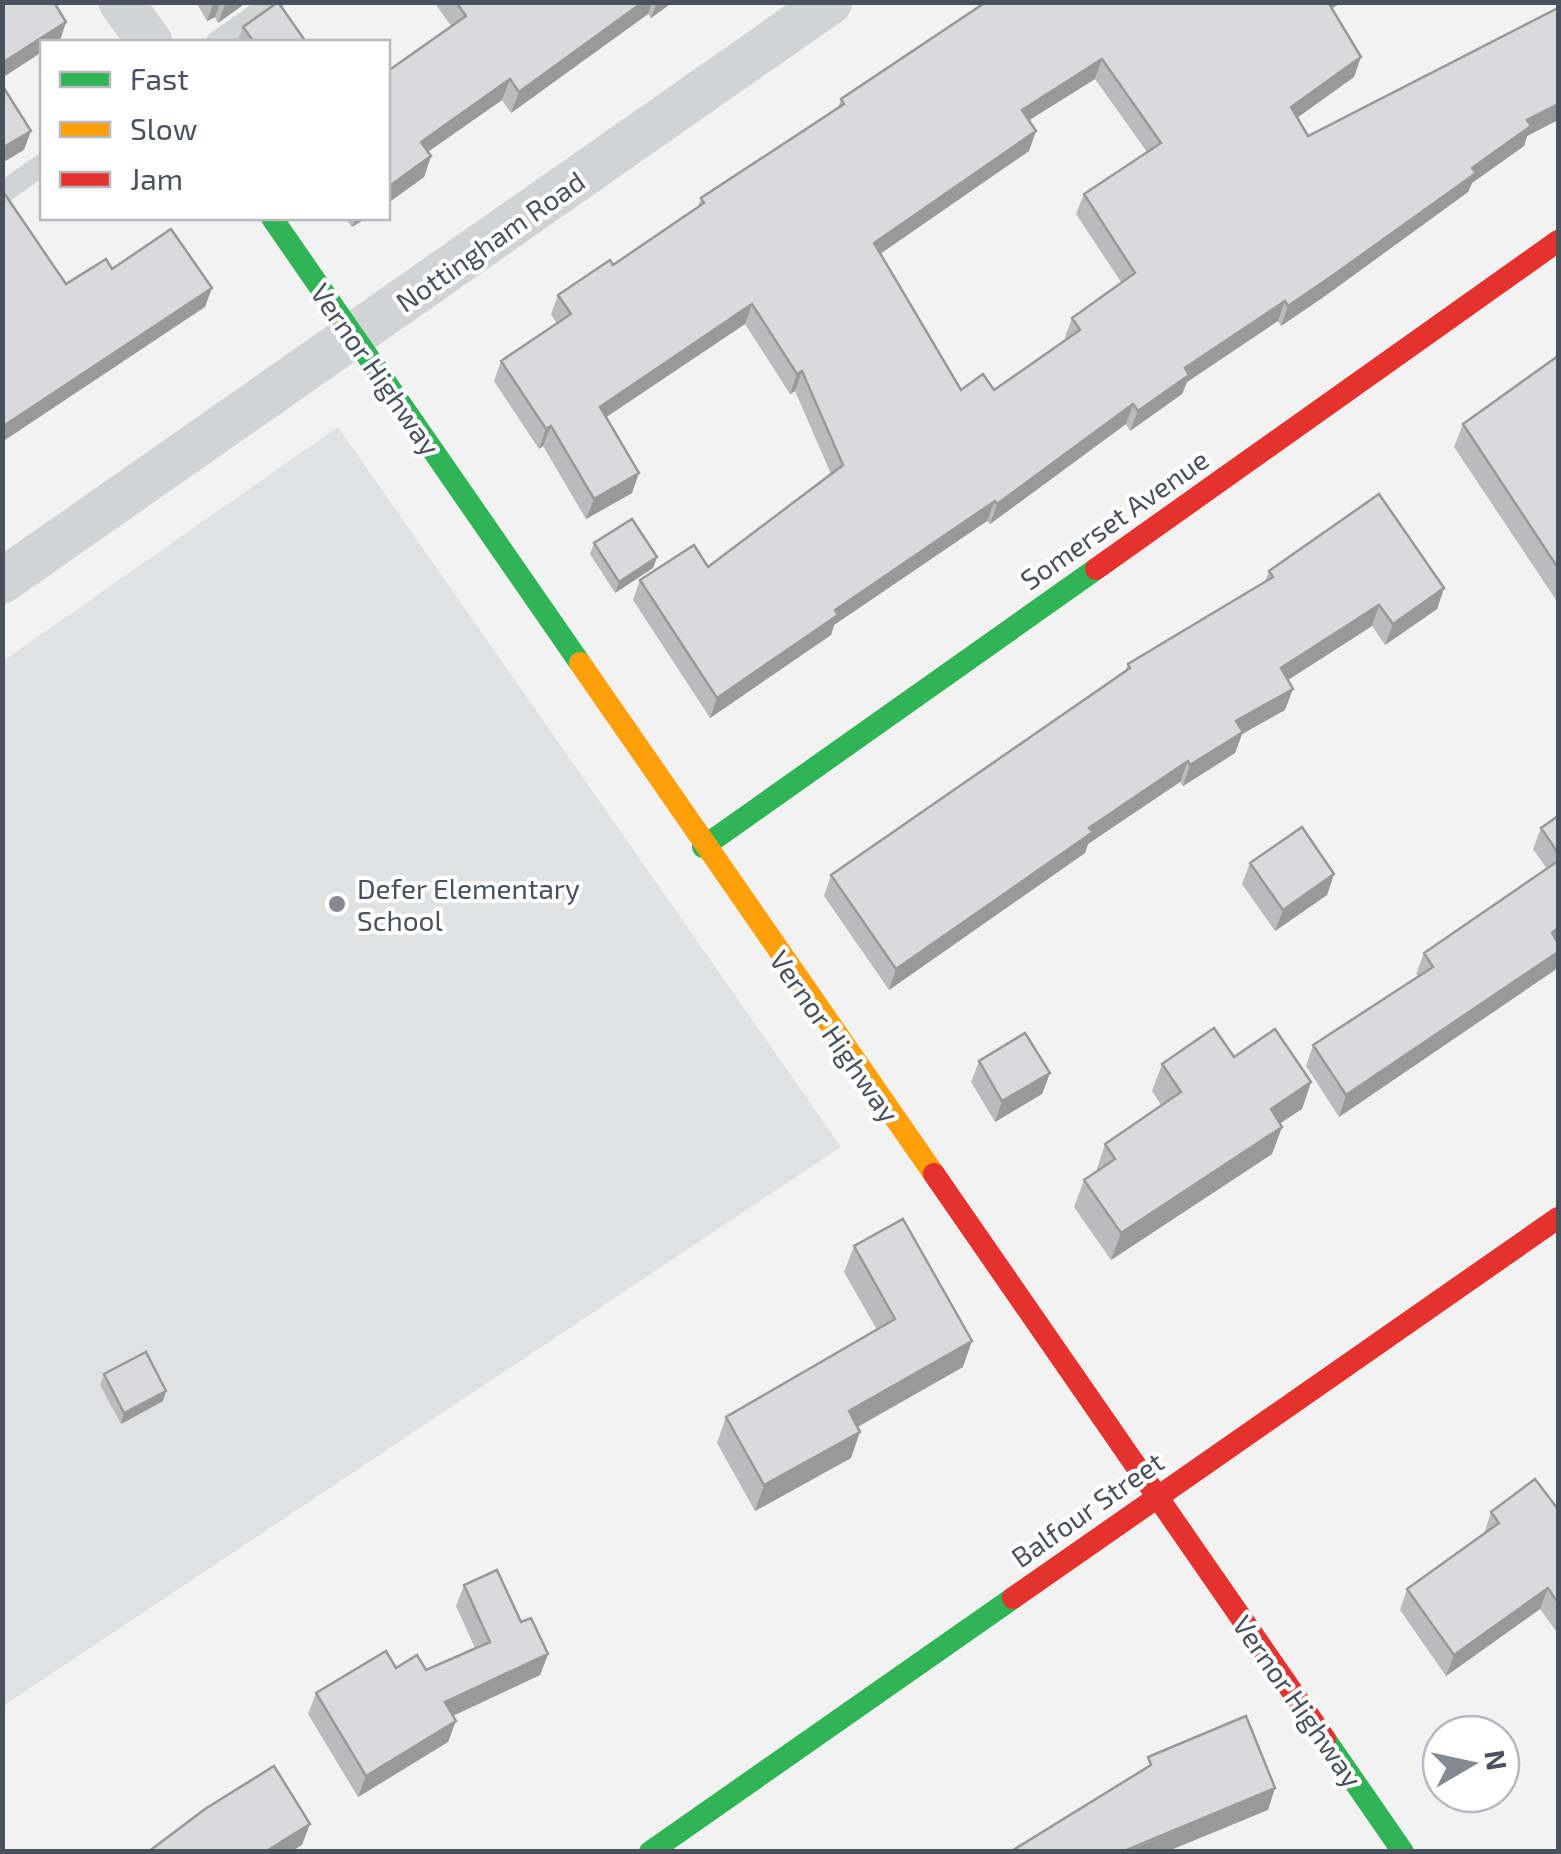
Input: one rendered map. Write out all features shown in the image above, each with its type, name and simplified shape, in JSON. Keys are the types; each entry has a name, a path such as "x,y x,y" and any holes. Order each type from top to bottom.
{"street":[{"path":"121,2 149,40"},
{"name":"Nottingham Road","path":"2,581 830,2"},
{"name":"Vernor Highway","path":"273,220 1403,1852"},
{"name":"Somerset Avenue","path":"704,846 1558,241"},
{"name":"Balfour Street","path":"650,1852 1558,1218"}],"lane":[{"path":"221,40 274,2"},
{"path":"2,192 40,166"}],"shaded area":[{"name":"Defer Elementary School","path":"338,427 841,1147 3,1706 3,661"}],"building":[{"path":"2,2 54,2 66,22 2,63"},
{"path":"278,2 305,40 253,40 243,27"},
{"path":"456,2 643,2 519,92 510,79 421,142 431,156 390,186 390,70 466,16"},
{"path":"986,2 1328,2 1361,57 1291,107 1308,136 1558,8 1558,104 1527,120 1531,126 1472,168 1476,173 1288,306 1285,301 1185,368 1189,375 1138,411 1133,404 997,504 995,501 835,610 838,615 717,698 640,580 694,545 708,567 843,465 802,371 797,374 752,304 600,407 639,473 594,499 551,426 546,429 501,361 571,314 558,295 610,260 613,265 704,203 701,198 844,104 841,99","holes":["1102,59 1161,143 1084,194 1135,273 1072,318 1080,330 994,390 983,374 961,390 874,243 1036,131 1022,110"]},
{"path":"2,85 31,131 2,148"},
{"path":"2,194 66,284 106,259 112,269 171,229 212,288 2,427"},
{"path":"1558,356 1558,568 1463,424"},
{"path":"1379,494 1444,588 1393,624 1379,605 1281,668 1293,689 1236,721 1243,732 1190,765 1188,761 1089,828 1093,832 896,969 831,875 1130,668 1128,664 1273,577 1269,571"},
{"path":"632,519 657,557 619,582 594,543"},
{"path":"1558,816 1558,853 1541,828"},
{"path":"1302,827 1334,874 1283,910 1250,863"},
{"path":"1558,861 1558,928 1552,933 1558,952 1346,1095 1313,1045 1433,967 1424,953"},
{"path":"1214,1028 1234,1057 1275,1029 1311,1082 1271,1109 1282,1127 1121,1233 1084,1180 1115,1159 1105,1144 1181,1092 1162,1064"},
{"path":"1025,1033 1050,1073 1002,1101 979,1061"},
{"path":"903,1219 972,1341 849,1411 860,1432 764,1485 726,1417 895,1319 854,1246"},
{"path":"146,1352 166,1391 124,1413 104,1374"},
{"path":"1535,1479 1558,1508 1558,1603 1548,1588 1454,1655 1407,1589 1499,1523 1491,1512"},
{"path":"497,1570 521,1622 531,1618 548,1654 445,1702 456,1721 366,1776 316,1693 386,1651 396,1668 417,1655 426,1670 490,1642 464,1585"},
{"path":"1246,1716 1275,1788 1128,1852 1010,1852 1151,1765 1148,1757"},
{"path":"274,1766 310,1824 265,1852 148,1852 205,1809"}],"traffic: fast":[{"path":"273,220 580,663"},
{"path":"703,847 1096,569"},
{"path":"650,1852 1013,1598"},
{"path":"1325,1739 1403,1852"}],"traffic: slow":[{"path":"580,663 934,1174"}],"traffic: jam":[{"path":"1096,569 1558,241"},
{"path":"934,1174 1325,1739"},
{"path":"1013,1598 1558,1218"}],"place":[{"name":"Defer Elementary School","path":"337,904"}]}
